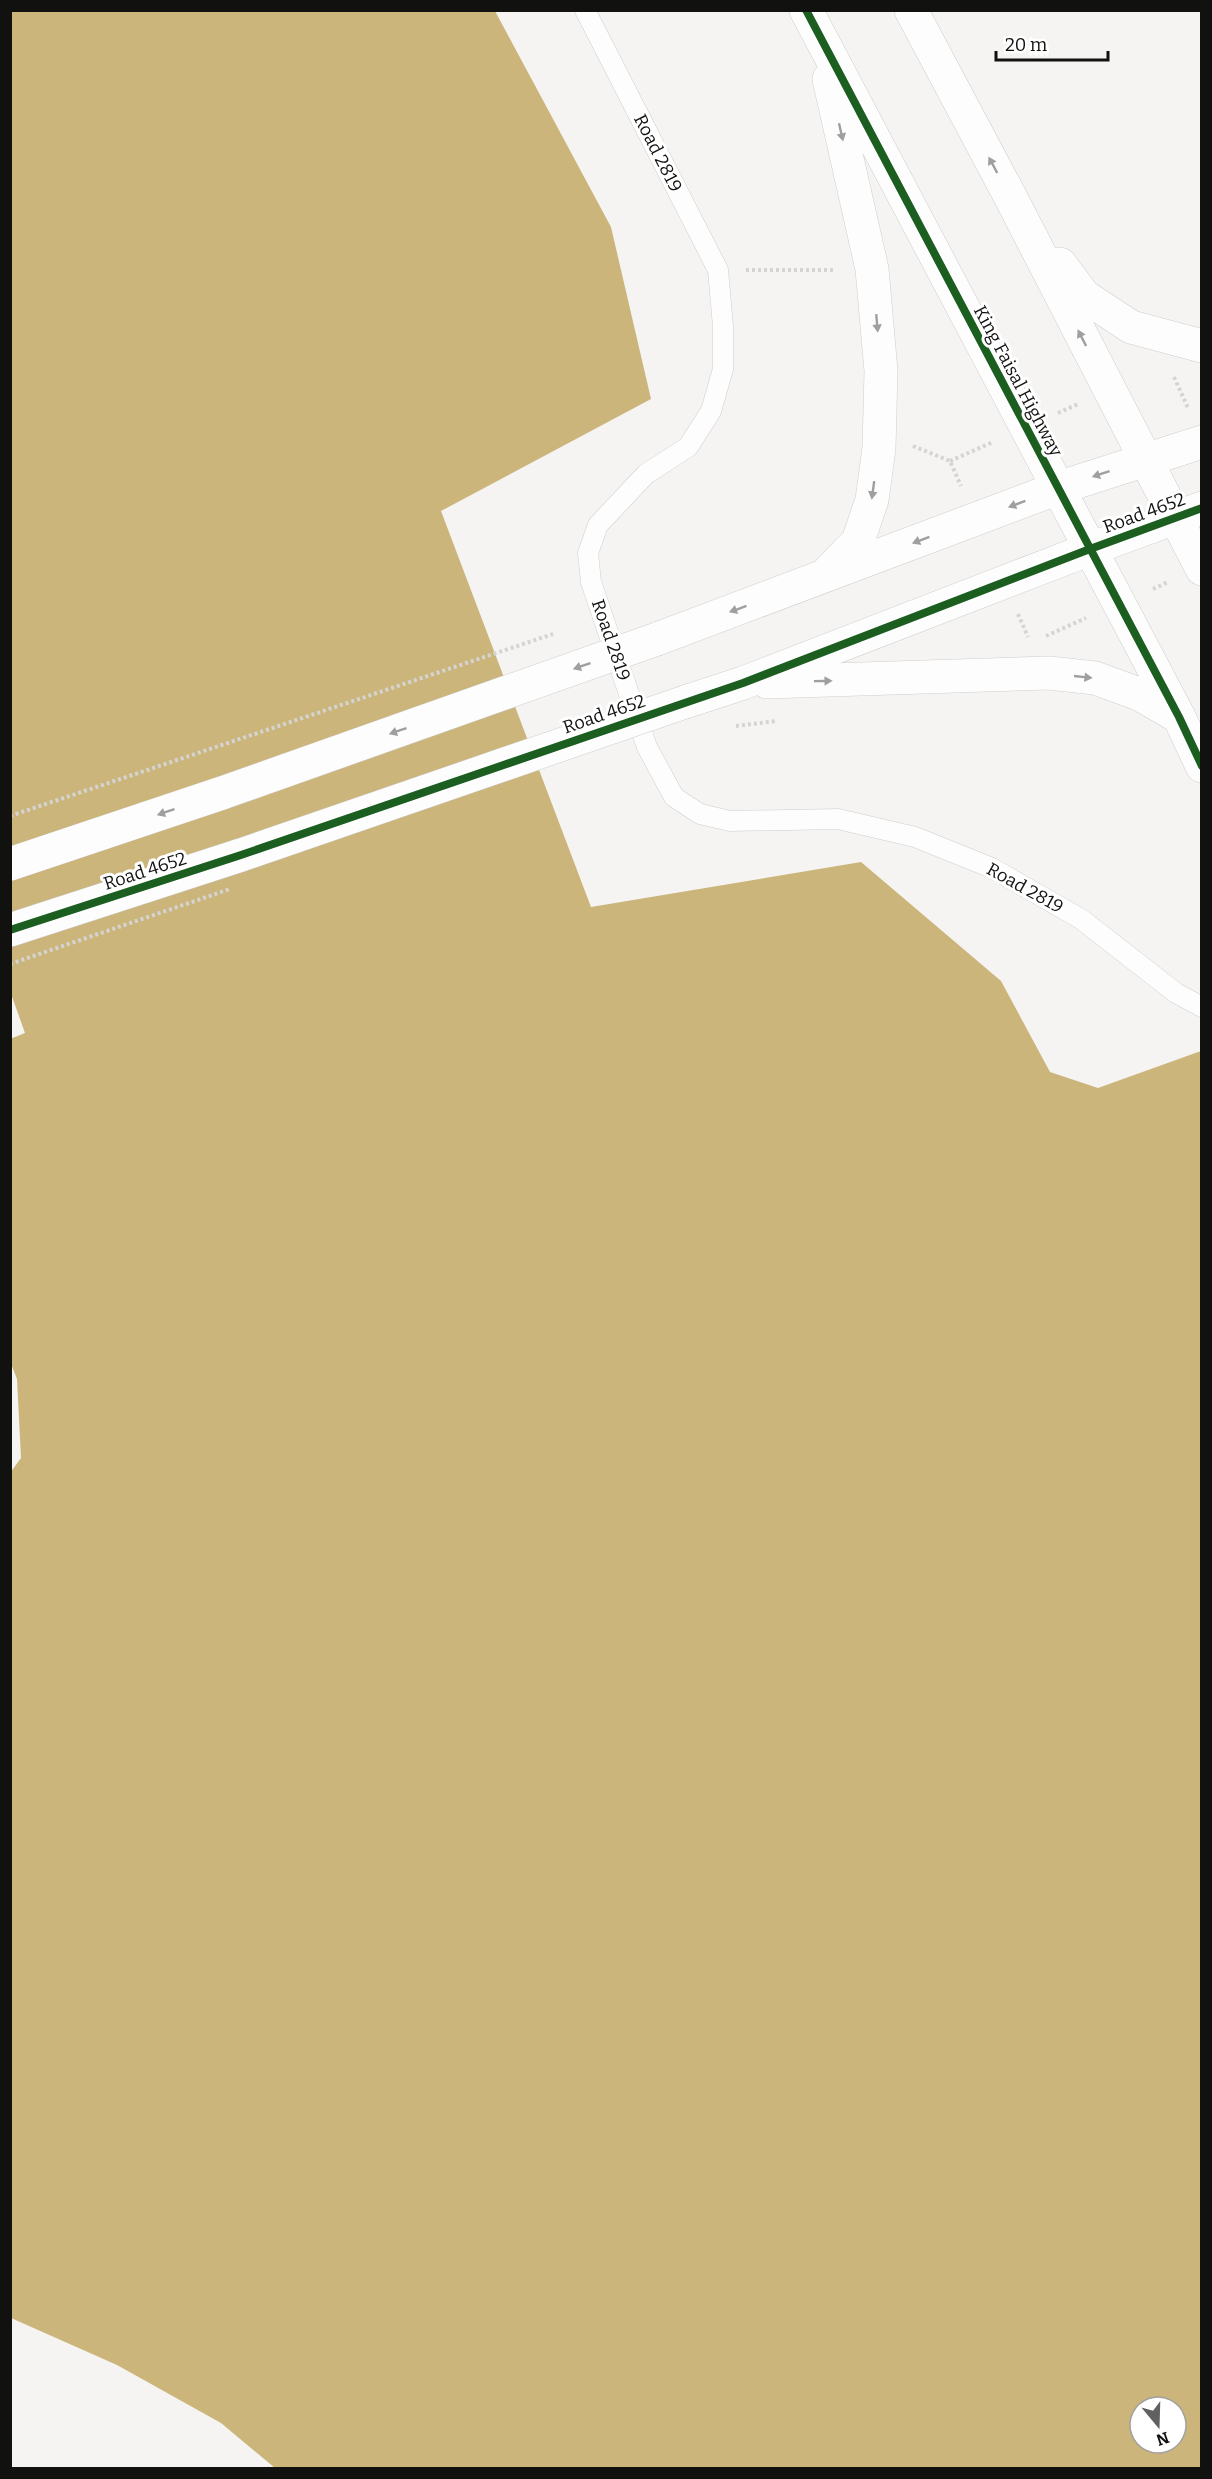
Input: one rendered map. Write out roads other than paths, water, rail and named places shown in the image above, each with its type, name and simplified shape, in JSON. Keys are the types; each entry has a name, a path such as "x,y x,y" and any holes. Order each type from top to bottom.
{"street":[{"path":"911,10 1012,200 1144,460 1188,513 1202,568"},
{"path":"812,22 872,269 881,370 879,448 872,500 858,541 821,579"},
{"name":"King Faisal Highway","path":"812,22 1179,717 1202,766"},
{"path":"1012,200 1084,296 1131,327 1202,346"},
{"path":"10,864 233,789 657,639 1058,488 1202,442"},
{"name":"Road 4652","path":"10,930 252,851 743,683 1188,513"},
{"path":"743,683 1049,673 1095,678 1139,694 1179,717"}],"lane":[{"name":"Road 2819","path":"585,10 718,270 723,326 723,369 711,411 688,447 646,474 598,525 588,553 591,582 644,736 674,797 700,814 730,820 838,819 915,837 992,868 1081,919 1176,993 1202,1007"}]}
